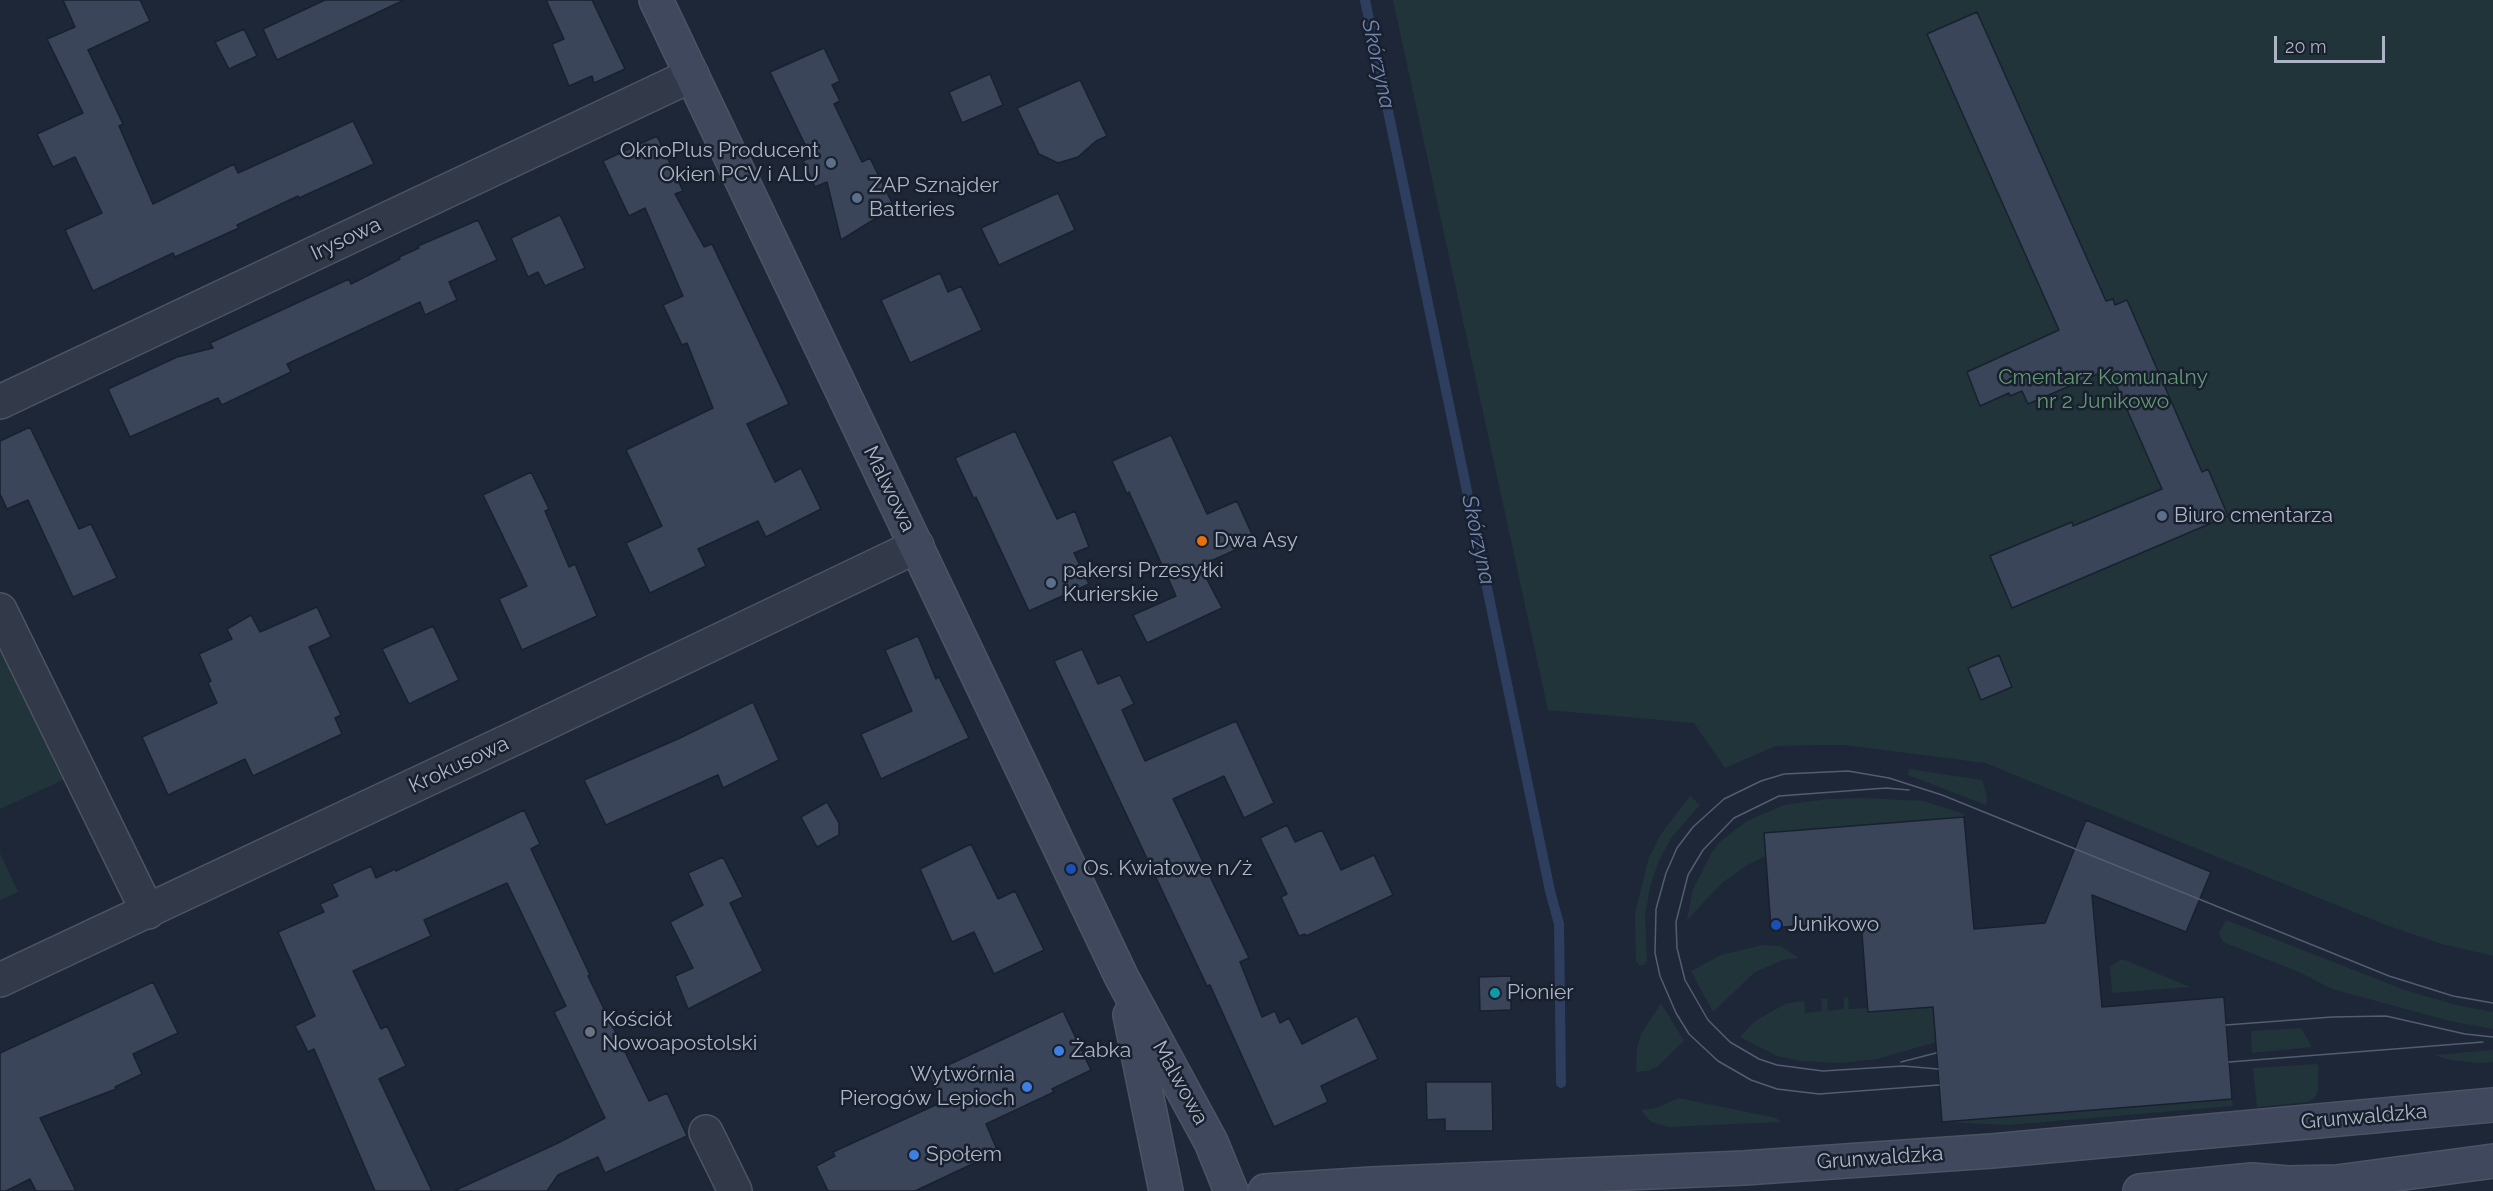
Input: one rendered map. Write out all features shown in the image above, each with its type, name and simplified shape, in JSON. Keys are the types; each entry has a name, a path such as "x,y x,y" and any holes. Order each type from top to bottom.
{"street":[{"name":"Malwowa","path":"656,0 1122,978 1211,1142 1231,1191"},
{"name":"Irysowa","path":"0,402 692,75"},
{"name":"Krokusowa","path":"0,980 148,912 917,546"},
{"path":"0,610 148,912"},
{"name":"Malwowa","path":"1122,978 1167,1191"},
{"name":"Grunwaldzka","path":"1265,1191 1383,1183 1744,1168 1980,1152 2493,1105"},
{"path":"706,1132 735,1191"},
{"path":"2140,1191 2252,1180 2288,1183 2337,1182 2493,1161"}],"green space":[{"name":"Cmentarz Komunalny nr 2 Junikowo","path":"1393,0 2493,0 2493,956 2442,944 2386,925 1985,763 1845,745 1814,745 1776,746 1725,768 1694,723 1548,710"},
{"path":"0,651 63,780 0,809"},
{"path":"1909,769 1982,780 1987,797 1986,805 1908,775"},
{"path":"1690,796 1700,805 1671,838 1658,863 1650,887 1645,916 1647,961 1644,965 1639,965 1636,961 1635,914 1648,860 1661,834"},
{"path":"1828,799 1924,801 1964,814 1964,817 1798,830 1768,855 1747,865 1722,883 1687,920 1693,889 1712,852 1721,841 1747,821 1784,805"},
{"path":"0,853 18,892 0,900"},
{"path":"2226,920 2405,990 2456,1005 2493,1012 2493,1029 2450,1021 2332,989 2299,972 2223,942 2219,933"},
{"path":"1762,945 1781,946 1799,958 1783,960 1755,972 1713,1012 1691,971 1721,955"},
{"path":"2120,960 2190,987 2112,993 2110,967"},
{"path":"1848,997 1849,1009 1868,1008 1868,1012 1933,1007 1970,1036 1936,1042 1877,1059 1840,1063 1800,1061 1777,1056 1740,1037 1755,1021 1787,1003 1804,1001 1805,1013 1822,1011 1821,999 1827,999 1828,1011 1844,1009 1844,998"},
{"path":"1661,1003 1684,1041 1658,1066 1648,1071 1636,1072 1637,1048 1641,1034"},
{"path":"2301,1028 2312,1047 2252,1053 2251,1031"},
{"path":"2493,1050 2493,1062 2450,1060 2434,1055"},
{"path":"2318,1064 2318,1090 2315,1097 2308,1102 2257,1107 2253,1068"},
{"path":"1679,1098 1776,1118 1781,1122 1668,1127 1651,1122 1641,1110 1656,1108"},
{"path":"2232,1099 2233,1106 2008,1125 1942,1122"}],"building":[{"path":"63,0 140,0 150,21 88,50 123,124 119,126 153,204 234,164 238,173 353,121 374,164 299,198 298,196 237,225 239,228 175,257 173,253 93,291 65,230 102,213 75,157 53,167 37,134 83,113 47,39 75,27"},
{"path":"325,0 404,0 277,60 263,29"},
{"path":"546,0 592,0 625,69 594,83 592,76 569,86 552,44 564,39"},
{"path":"1977,12 2106,301 2113,299 2115,305 2127,300 2202,472 2208,469 2228,516 2012,608 1990,556 2072,522 2073,526 2162,489 2109,369 2028,404 2022,391 2010,396 2009,393 1980,406 1967,372 2059,330 1927,34"},
{"path":"244,29 257,56 229,69 215,42"},
{"path":"824,48 840,81 832,85 840,101 834,104 862,162 870,158 894,207 841,240 827,182 815,187 803,161 811,157 770,72"},
{"path":"990,74 1003,105 962,123 949,92"},
{"path":"1080,80 1107,136 1096,141 1078,157 1058,163 1039,154 1017,108"},
{"path":"657,136 683,191 675,194 704,247 712,244 789,404 747,424 775,482 801,468 821,509 766,537 758,521 698,549 706,566 650,593 626,543 662,526 626,450 713,408 687,343 682,345 663,305 683,296 645,208 629,216 603,161"},
{"path":"1058,193 1075,230 999,265 981,228"},
{"path":"560,215 585,268 545,286 538,272 528,277 511,238"},
{"path":"478,220 497,260 449,282 457,300 425,315 420,302 287,364 291,372 222,405 218,398 130,437 108,389 177,357 213,348 210,343 349,279 351,284 400,259 399,257 419,248 418,246"},
{"path":"940,273 948,292 961,286 982,330 910,363 881,300"},
{"path":"30,427 79,529 91,524 117,578 73,597 28,500 7,509 0,494 0,441"},
{"path":"1015,431 1057,519 1075,511 1089,547 1074,553 1089,584 1029,611 976,497 974,499 955,458"},
{"path":"1171,435 1207,514 1237,501 1255,541 1200,566 1222,608 1147,643 1133,615 1176,596 1129,492 1127,494 1112,461"},
{"path":"531,472 549,509 545,511 569,567 575,564 597,616 522,650 499,599 527,586 483,495"},
{"path":"317,607 331,637 309,647 341,715 335,718 342,734 253,776 245,759 168,795 142,737 217,703 208,683 211,681 199,654 232,639 227,629 251,615 260,632"},
{"path":"433,626 459,680 409,704 382,649"},
{"path":"918,636 936,679 939,677 969,738 881,779 861,734 912,711 885,650"},
{"path":"1082,649 1098,684 1120,675 1134,704 1122,710 1145,761 1236,721 1274,803 1244,818 1224,776 1173,799 1249,958 1240,962 1262,1017 1275,1011 1280,1023 1289,1018 1302,1044 1357,1016 1378,1059 1321,1086 1328,1102 1274,1127 1210,985 1207,986 1054,661"},
{"path":"1999,655 2012,687 1981,700 1968,668"},
{"path":"753,702 779,760 723,788 718,775 606,825 584,780 680,738"},
{"path":"827,802 839,823 839,835 817,847 801,817"},
{"path":"524,810 540,844 531,849 590,975 588,976 649,1101 667,1093 687,1136 605,1173 598,1157 558,1175 547,1191 454,1191 558,1143 605,1118 554,1012 566,1006 507,883 424,920 431,936 353,971 381,1029 387,1026 406,1066 379,1079 432,1191 375,1191 314,1049 308,1052 295,1026 315,1016 278,932 324,912 320,904 338,896 332,884 371,866 376,878 395,869 396,871"},
{"path":"1964,817 1974,929 2045,923 2086,820 2211,872 2186,932 2092,895 2102,1007 2224,997 2232,1099 1942,1122 1933,1007 1868,1012 1861,921 1771,928 1764,833"},
{"path":"1287,825 1295,842 1322,830 1341,870 1374,855 1393,895 1306,936 1305,934 1299,936 1281,897 1287,894 1260,838"},
{"path":"971,844 998,899 1015,891 1044,950 994,974 974,932 952,942 920,869"},
{"path":"723,857 743,897 730,903 763,971 688,1009 675,976 693,968 670,922 703,905 688,873"},
{"name":"Pionier","path":"1511,976 1511,1010 1480,1011 1479,977"},
{"path":"153,982 178,1033 133,1054 142,1074 115,1087 116,1089 40,1118 76,1191 36,1191 30,1179 6,1191 0,1191 0,1053"},
{"path":"1063,1011 1091,1070 1052,1089 1054,1092 986,1124 998,1152 915,1191 828,1191 816,1166 835,1156 833,1152 942,1102 929,1074"},
{"path":"1426,1082 1492,1082 1493,1131 1445,1131 1445,1119 1427,1120"}],"waterway":[{"name":"Skórzyna","path":"1365,0 1550,891 1559,924 1561,1083"}],"tram line":[{"path":"1939,1085 1819,1094 1777,1089 1751,1080 1718,1061 1689,1034 1676,1013 1660,976 1655,953 1656,909 1666,873 1677,848 1693,827 1724,799 1761,781 1784,774 1848,771 1889,778 1942,795 2389,976 2453,996 2493,1003"},
{"path":"1909,790 1886,788 1779,796 1734,818 1703,850 1688,875 1676,922 1677,948 1685,980 1708,1020 1730,1042 1759,1059 1777,1065 1823,1071 1903,1066 1938,1069"},
{"path":"2226,1025 2332,1017 2386,1016 2465,1034 2493,1037"},
{"path":"2229,1062 2483,1042"},
{"path":"1901,1062 1936,1053"}],"place":[{"name":"OknoPlus Producent Okien PCV i ALU","path":"831,163"},
{"name":"ZAP Sznajder Batteries","path":"857,198"},
{"name":"Biuro cmentarza","path":"2162,516"},
{"name":"Dwa Asy","path":"1202,541"},
{"name":"pakersi Przesyłki Kurierskie","path":"1051,583"},
{"name":"Os. Kwiatowe n/ż","path":"1071,869"},
{"name":"Junikowo","path":"1776,925"},
{"name":"Pionier","path":"1495,993"},
{"name":"Kościół Nowoapostolski","path":"590,1032"},
{"name":"Żabka","path":"1059,1051"},
{"name":"Wytwórnia Pierogów Lepioch","path":"1027,1087"},
{"name":"Społem","path":"914,1155"}]}
